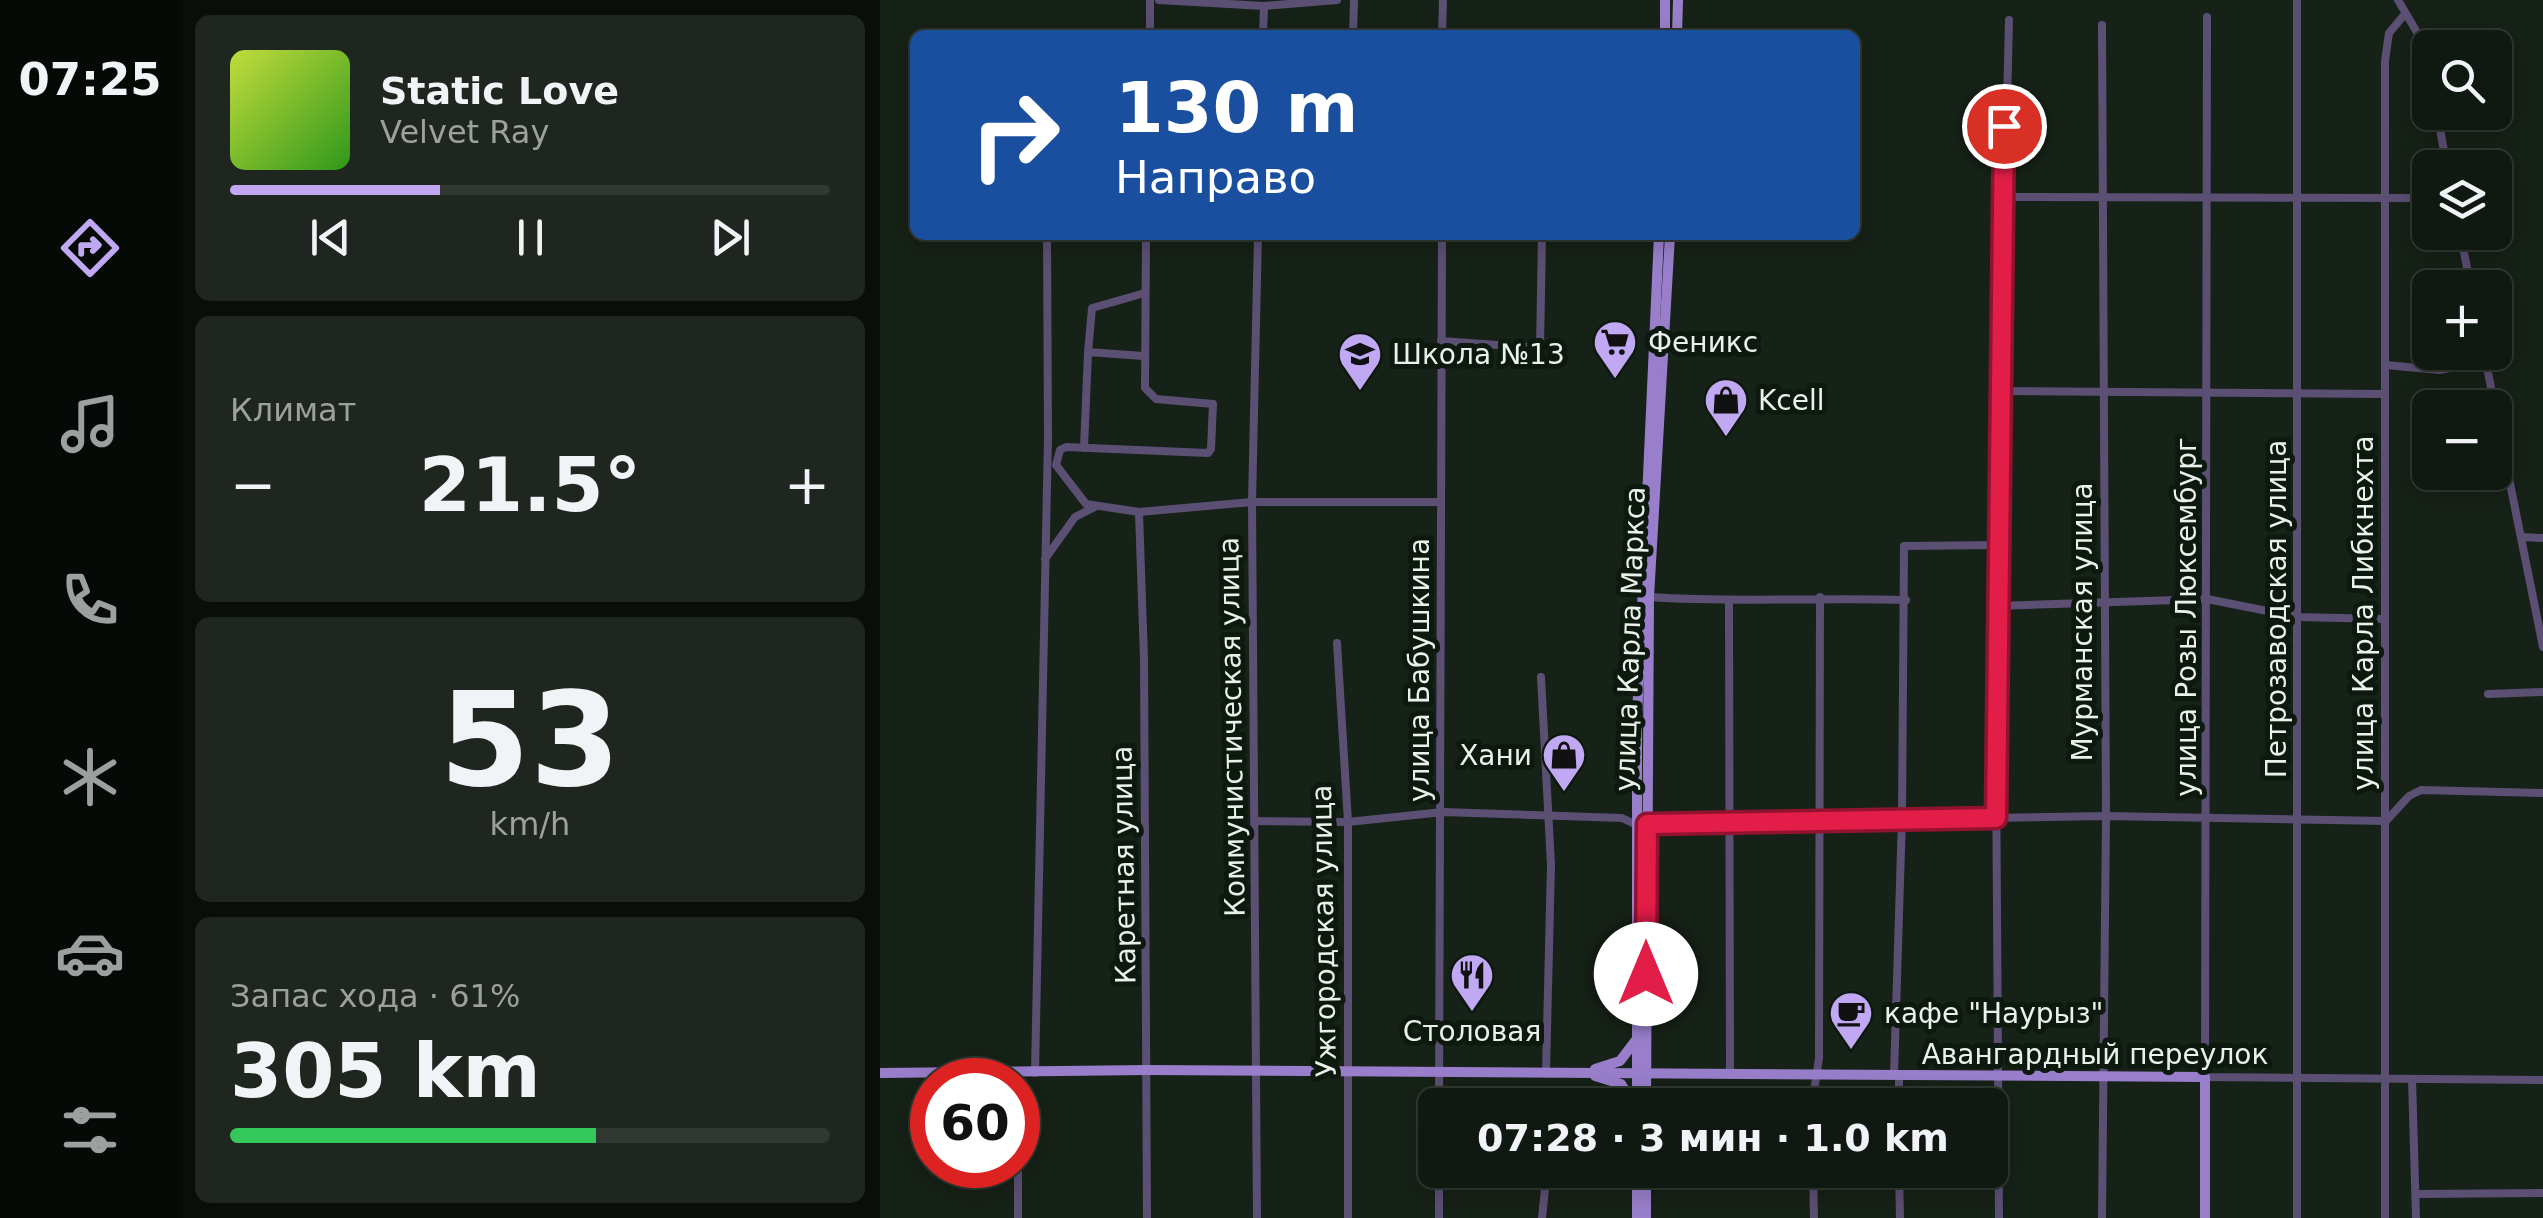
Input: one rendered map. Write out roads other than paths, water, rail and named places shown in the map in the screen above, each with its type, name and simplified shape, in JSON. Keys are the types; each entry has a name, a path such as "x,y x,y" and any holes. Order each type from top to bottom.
{"main road":[{"path":"1664,30 1665,0"},
{"path":"1677,30 1678,0"},
{"name":"улица Карла Маркса","path":"1639,1088 1642,1072 1641,598 1659,240"},
{"name":"улица Карла Маркса","path":"1644,1088 1637,1038 1642,824 1649,597 1670,240"},
{"path":"1580,1073 1620,1061 1637,1038"},
{"name":"Авангардный переулок","path":"1040,1073 1148,1070 2204,1076"},
{"name":"Авангардный переулок","path":"880,1073 910,1073"},
{"path":"1580,1073 1623,1088"},
{"name":"улица Розы Люксембург","path":"2204,1076 2205,1218"},
{"path":"1637,1188 1637,1218"},
{"path":"1646,1188 1646,1218"}],"street":[{"path":"1150,0 1150,30"},
{"path":"1159,0 1264,6 1337,0"},
{"path":"1353,30 1354,0"},
{"path":"1442,30 1443,0"},
{"name":"Петрозаводская улица","path":"2296,0 2300,820 2296,1218"},
{"path":"2398,0 2415,30"},
{"path":"1263,30 1264,6"},
{"name":"улица Карла Либкнехта","path":"2386,1218 2385,61 2389,34 2405,14"},
{"name":"улица Розы Люксембург","path":"2204,1076 2208,817 2207,17"},
{"path":"1999,1218 1995,606 2003,391 2001,197 2009,20"},
{"name":"Мурманская улица","path":"2102,25 2106,816 2102,1218"},
{"path":"2001,197 2412,198"},
{"path":"1036,1058 1045,560 1052,458 1047,240"},
{"path":"1052,458 1066,446 1211,452 1213,404 1156,400 1145,388 1146,240"},
{"name":"Коммунистическая улица","path":"1257,1218 1252,502 1258,240"},
{"name":"улица Бабушкина","path":"1438,1088 1443,812 1442,240"},
{"path":"1441,341 1540,348 1542,240"},
{"path":"1084,448 1092,308 1145,294"},
{"path":"1088,352 1143,356"},
{"path":"2385,365 2412,367"},
{"path":"2003,391 2385,394"},
{"path":"1052,458 1081,500 1095,507 1138,512 1252,502 1440,502"},
{"path":"2511,490 2543,647"},
{"path":"1045,560 1075,517 1095,507"},
{"name":"Каретная улица","path":"1138,512 1147,1218"},
{"path":"2520,536 2543,538"},
{"path":"1898,1088 1904,546 1998,545"},
{"path":"1649,597 1728,603 1820,597 1906,600"},
{"path":"1814,1088 1820,597"},
{"path":"1995,606 2207,599 2297,617 2385,619"},
{"path":"1728,603 1730,1075"},
{"name":"Ужгородская улица","path":"1337,643 1348,822 1348,1218"},
{"path":"1541,677 1550,816 1546,1072"},
{"path":"2488,694 2543,692"},
{"path":"1255,821 1348,822 1443,812 1622,818 1642,824 2106,816 2386,821 2408,796 2421,790 2543,793"},
{"name":"Авангардный переулок","path":"2204,1076 2543,1080"},
{"path":"2412,1079 2416,1218"},
{"path":"1018,1188 1018,1218"},
{"path":"1438,1188 1438,1218"},
{"path":"1813,1188 1814,1218"},
{"path":"1900,1188 1900,1218"},
{"path":"1542,1218 1545,1189"},
{"path":"2416,1194 2543,1193"}],"place":[{"name":"Феникс","path":"1615,380"},
{"name":"Школа №13","path":"1360,392"},
{"name":"Kcell","path":"1726,438"},
{"name":"Хани","path":"1564,793"},
{"name":"Столовая","path":"1472,1013"},
{"name":"кафе \"Наурыз\"","path":"1851,1051"}]}
